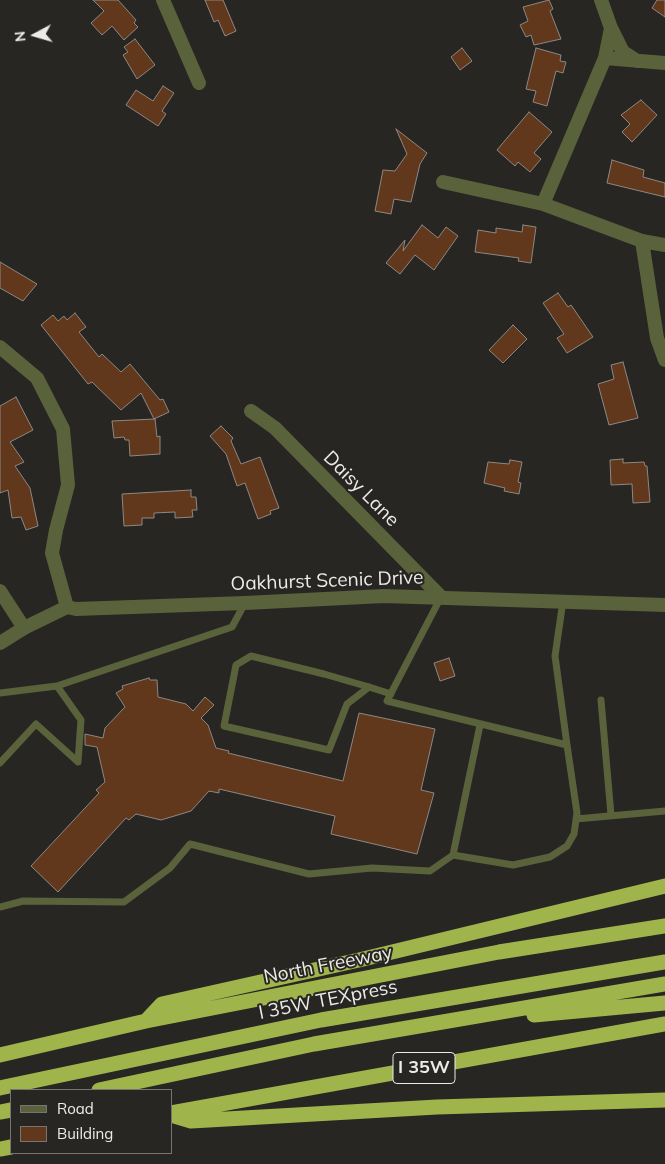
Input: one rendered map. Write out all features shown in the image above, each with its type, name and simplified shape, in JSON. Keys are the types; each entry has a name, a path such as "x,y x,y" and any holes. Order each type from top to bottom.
{"highway":[{"path":"164,1010 665,886"},
{"name":"North Freeway","path":"0,1055 146,1020 164,1010 500,952 665,926"},
{"name":"I 35W TEXpress","path":"0,1088 321,1020 665,962"},
{"path":"104,1089 314,1044 665,984"},
{"path":"423,1024 665,1003"},
{"name":"I 35W","path":"177,1115 665,1024"},
{"path":"177,1115 191,1121 437,1107 665,1100"}],"street":[{"path":"162,0 199,83"},
{"path":"601,0 611,28 623,52 637,61"},
{"path":"543,204 606,58 611,28"},
{"path":"606,58 665,63"},
{"path":"443,182 543,204 642,241 665,245"},
{"path":"642,241 657,338 665,360"},
{"path":"0,347 37,378 63,429 68,485 52,553 67,607"},
{"name":"Daisy Lane","path":"251,411 274,428 441,597"},
{"path":"0,591 24,628"},
{"name":"Oakhurst Scenic Drive","path":"0,643 24,628 67,607 76,609 384,596 665,605"}],"lane":[{"path":"441,597 387,701 567,745"},
{"path":"453,855 512,865 550,857 567,846 574,834 576,819 554,656 563,601"},
{"path":"0,694 56,686 232,627 245,603"},
{"path":"369,687 347,704 329,750 224,726 236,664 251,656 369,687 391,694"},
{"path":"0,763 36,724 78,762 81,720 56,686"},
{"path":"601,700 610,816"},
{"path":"0,908 23,901 124,902 170,868 190,844 309,874 372,868 430,871 453,855 480,725"},
{"path":"576,819 665,810"}],"building":[{"path":"93,0 118,0 136,20 134,23 138,27 124,40 112,26 102,35 91,23 104,11"},
{"path":"205,0 223,0 236,31 225,36 218,20 214,22"},
{"path":"549,0 553,9 550,11 561,39 534,45 531,35 526,37 520,25 528,21 523,7"},
{"path":"657,0 665,0 665,17 652,8"},
{"path":"135,39 155,65 137,79 123,55 128,52 124,47"},
{"path":"462,48 472,61 460,70 451,57"},
{"path":"536,48 561,55 560,61 566,62 563,73 556,71 547,106 533,102 536,91 526,89"},
{"path":"163,86 174,93 162,111 166,114 158,126 126,105 136,90 153,101"},
{"path":"641,100 657,115 632,142 622,132 630,124 621,115"},
{"path":"529,112 552,132 534,153 541,159 530,172 518,162 515,166 497,150"},
{"path":"396,129 427,153 420,164 411,202 394,199 391,214 375,211 383,170 395,171 407,154"},
{"path":"612,160 644,170 643,177 665,183 665,197 607,183"},
{"path":"422,225 438,238 446,227 458,236 434,270 415,255 400,274 386,263 405,240 403,251"},
{"path":"523,225 536,227 531,263 518,261 519,258 475,252 478,230 496,233 496,228 522,232"},
{"path":"0,262 37,284 23,301 0,288"},
{"path":"558,293 568,307 571,305 593,337 567,353 557,338 564,334 543,303"},
{"path":"75,313 86,327 79,332 99,357 102,354 121,372 130,364 160,400 163,399 169,412 154,419 141,393 121,410 92,382 88,384 41,325 53,315 58,321 64,316 67,320"},
{"path":"513,325 527,339 503,363 489,350"},
{"path":"623,362 638,418 609,425 598,384 614,379 611,365"},
{"path":"16,397 33,430 10,442 24,462 15,466 30,488 38,526 26,530 21,517 12,518 8,490 0,493 0,406"},
{"path":"155,419 157,437 160,436 160,454 130,456 129,440 125,440 124,437 114,438 112,421"},
{"path":"221,426 233,438 231,441 241,464 260,457 279,508 270,511 271,514 258,519 245,483 237,486 226,454 210,436"},
{"path":"623,459 623,463 644,462 645,466 647,466 650,502 633,503 632,484 611,485 610,460"},
{"path":"510,460 522,462 518,482 521,483 519,494 504,491 505,488 484,483 488,462 509,464"},
{"path":"191,490 191,497 196,497 197,510 192,510 193,517 175,518 175,512 154,513 154,518 142,518 142,525 124,526 122,494"},
{"path":"449,658 455,676 440,681 434,663"},
{"path":"149,678 150,680 157,680 158,697 186,704 193,711 205,697 214,705 201,718 208,725 216,748 229,751 228,753 343,781 359,713 435,729 421,790 434,793 417,854 331,834 335,816 219,789 219,793 209,791 191,811 161,820 136,814 129,820 126,818 58,892 31,866 99,793 96,790 105,782 97,747 85,745 85,734 103,738 105,728 125,707 116,693 123,689 122,686"}]}
